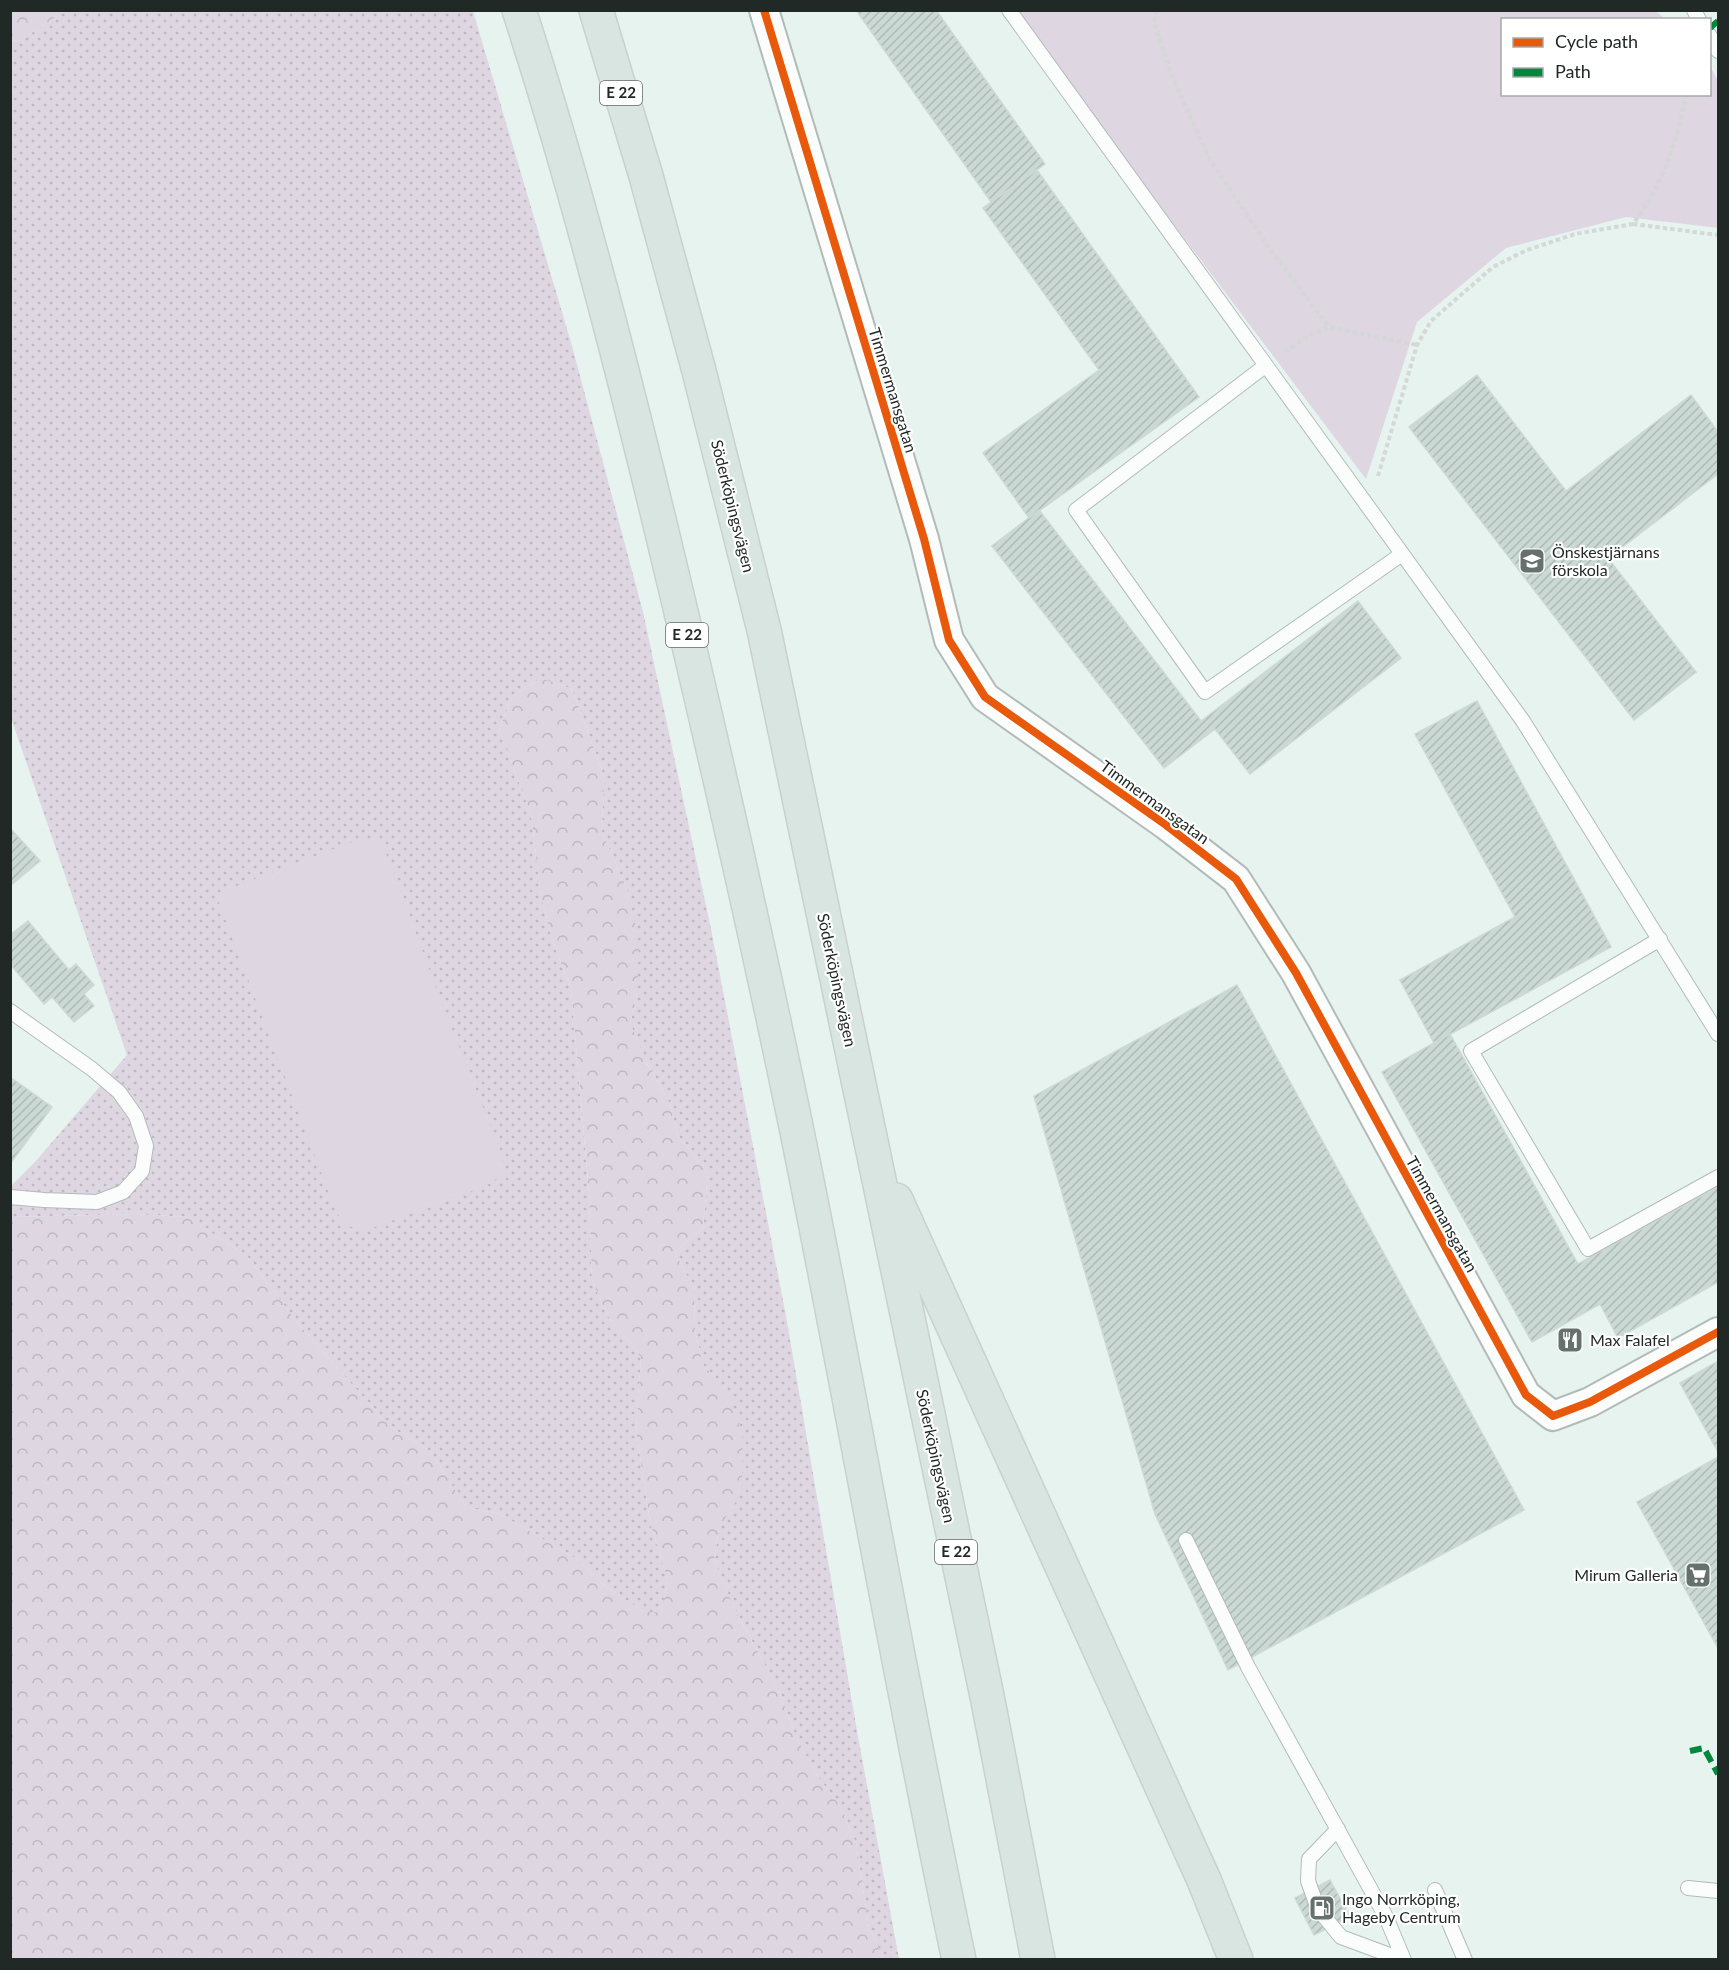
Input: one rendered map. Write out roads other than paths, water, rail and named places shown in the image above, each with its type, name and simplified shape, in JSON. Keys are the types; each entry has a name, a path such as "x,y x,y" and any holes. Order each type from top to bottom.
{"highway":[{"name":"E 22","path":"519,10 546,96 619,357 741,870 793,1115 959,1959"},
{"name":"Söderköpingsvägen","path":"596,10 646,176 699,371 761,618 988,1701 1038,1959"},
{"path":"871,1144 1204,1880 1236,1959"}],"street":[{"name":"Timmermansgatan","path":"764,10 924,539 949,640 985,697 1166,825 1236,879 1296,973 1526,1395 1553,1416 1590,1402 1719,1332"}],"lane":[{"path":"1009,10 1523,720 1719,1034"},
{"path":"1711,38 1719,51"},
{"path":"1265,366 1076,510 1205,692 1402,554"},
{"path":"1660,939 1471,1051 1588,1249 1719,1177"},
{"path":"10,1011 92,1069 119,1092 136,1116 146,1146 142,1171 123,1192 97,1202 10,1197"},
{"path":"1186,1540 1248,1666 1386,1917 1403,1959"},
{"path":"1338,1829 1309,1859 1308,1881 1318,1909 1341,1937 1403,1959"},
{"path":"1688,1888 1719,1891"},
{"path":"1435,1890 1465,1959"}],"place":[{"name":"Önskestjärnans förskola","path":"1532,561"},
{"name":"Max Falafel","path":"1570,1340"},
{"name":"Mirum Galleria","path":"1698,1575"},
{"name":"Ingo Norrköping, Hageby Centrum","path":"1322,1908"}]}
